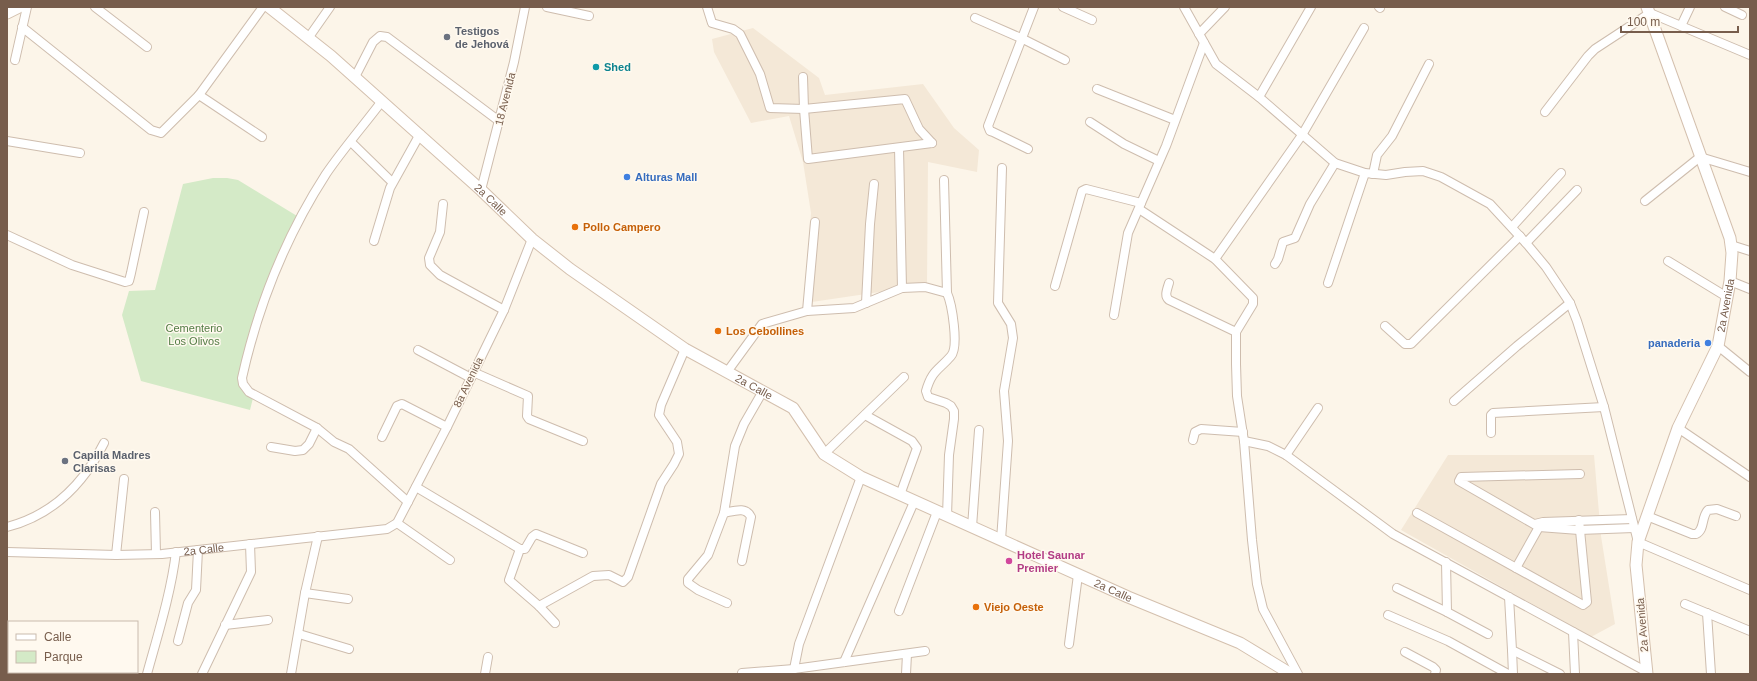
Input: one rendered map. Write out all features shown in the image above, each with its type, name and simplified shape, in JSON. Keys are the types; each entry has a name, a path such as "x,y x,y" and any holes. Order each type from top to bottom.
{"main road":[{"path":"7,13 19,7"},
{"name":"2a Calle","path":"269,7 355,77 420,134 532,239 590,284 685,349 794,408 824,454 861,477 914,502 1078,575 1240,643 1291,674"},
{"name":"2a Avenida","path":"1647,673 1636,565 1638,542 1678,428 1718,346 1730,281 1731,245 1730,238 1648,10"}],"street":[{"path":"15,60 26,7"},
{"path":"95,7 147,47"},
{"path":"22,27 151,130 161,133 199,95 263,7"},
{"path":"308,38 330,7"},
{"name":"18 Avenida","path":"481,190 514,62 525,7"},
{"path":"546,7 589,16"},
{"path":"707,7 712,23 733,29 740,34 760,74 768,106 770,108 804,109 906,99 919,129 932,143 808,159 804,109 803,77"},
{"path":"1028,149 990,131 988,126 1023,39 1034,7"},
{"path":"1063,7 1092,20"},
{"path":"1184,7 1216,64 1259,97 1335,162 1369,173 1386,175 1423,171 1441,177 1490,204 1546,267 1570,303 1591,362 1604,407 1638,542 1750,590"},
{"path":"1199,34 1225,7"},
{"path":"1259,97 1311,7"},
{"path":"1681,26 1690,7"},
{"path":"1725,7 1742,15"},
{"path":"1545,112 1595,48 1648,10 1681,26 1750,55"},
{"path":"975,18 1023,39 1065,60"},
{"path":"1215,259 1302,135 1364,28"},
{"path":"355,77 373,42 380,36 386,36 499,121"},
{"path":"1114,315 1128,233 1159,161 1204,43"},
{"path":"1328,282 1377,154 1392,136 1430,64"},
{"path":"1097,89 1175,120"},
{"path":"199,95 262,137"},
{"path":"382,101 327,173 310,200 266,293 242,378 243,384 249,392 317,428 334,442 349,449 408,502"},
{"path":"1090,122 1124,144 1159,161"},
{"path":"374,241 392,182 420,134"},
{"path":"7,141 80,153"},
{"path":"351,142 392,182"},
{"path":"899,148 902,288"},
{"path":"1645,201 1700,157 1750,172"},
{"path":"1275,264 1283,242 1295,238 1310,204 1335,162"},
{"path":"1001,540 1008,441 1004,391 1013,338 1009,321 998,303 1002,168"},
{"path":"1512,227 1561,173"},
{"path":"899,610 942,514 954,419 954,411 951,406 928,397 926,391 932,374 952,356 955,349 951,308 947,293 944,180"},
{"path":"866,303 870,224 874,184"},
{"path":"1055,286 1082,191 1086,189 1140,206 1215,259 1253,298 1253,304 1236,332 1237,396 1243,436 1257,584 1263,609 1298,674"},
{"path":"1526,243 1577,190"},
{"path":"443,204 440,232 429,258 430,266 440,275 504,310"},
{"path":"7,236 72,265 125,282 129,281 144,212"},
{"path":"807,311 815,222"},
{"path":"1385,326 1405,344 1411,344 1520,236"},
{"name":"8a Avenida","path":"397,523 447,427 504,310 532,239"},
{"path":"1731,245 1750,250"},
{"path":"1668,261 1727,297"},
{"path":"1730,281 1750,289"},
{"path":"1169,283 1166,298 1236,332"},
{"path":"727,372 762,324 807,311 854,308 902,288 925,287 947,293"},
{"path":"1454,401 1517,346 1570,303"},
{"path":"1718,346 1750,372"},
{"path":"539,606 593,576 609,575 623,582 628,577 661,484 679,454 677,442 659,415 661,405 685,349"},
{"path":"418,350 472,375 528,396 527,416 529,419 583,441"},
{"path":"824,454 904,377"},
{"path":"727,603 698,590 688,583 688,579 708,555 724,513 735,446 744,424 763,392"},
{"path":"382,438 395,408 402,404 447,427"},
{"path":"1491,433 1491,415 1493,413 1604,407"},
{"path":"1286,455 1318,408"},
{"path":"865,415 912,441 917,448 917,453 900,495"},
{"path":"271,447 295,451 303,450 309,444 317,428"},
{"path":"1678,428 1750,477"},
{"path":"1193,440 1195,432 1201,429 1243,436 1286,455 1393,534 1647,673"},
{"path":"972,527 980,430"},
{"path":"7,527 26,522 68,494 82,479 98,457 104,443"},
{"path":"1580,474 1461,477 1460,481 1537,526 1556,525 1579,520 1632,519"},
{"path":"794,669 799,644 861,477"},
{"path":"116,555 124,479"},
{"path":"416,487 520,549 525,548 532,537 536,534 582,553"},
{"path":"844,662 914,502"},
{"path":"1647,516 1692,534 1696,534 1701,529 1704,516 1708,510 1717,509 1736,516"},
{"path":"724,513 742,510 750,514 751,517 742,561"},
{"path":"155,512 156,554"},
{"path":"1417,512 1583,605 1586,602 1579,520"},
{"path":"397,523 450,560"},
{"name":"2a Calle","path":"7,552 116,555 156,554 387,528 397,523"},
{"path":"1556,525 1579,530 1634,528"},
{"path":"1516,568 1537,526"},
{"path":"291,674 305,593 318,536"},
{"path":"202,674 250,572 250,544"},
{"path":"520,549 509,580 539,606 555,623"},
{"path":"178,641 188,603 196,590 198,550"},
{"path":"147,674 172,582 176,552"},
{"path":"1446,562 1447,612"},
{"path":"1069,644 1078,575"},
{"path":"1397,588 1488,634"},
{"path":"305,593 348,599"},
{"path":"1509,597 1513,674"},
{"path":"1685,604 1750,631"},
{"path":"1707,613 1711,674"},
{"path":"1388,615 1448,640 1508,674"},
{"path":"225,624 268,620"},
{"path":"1573,632 1575,674"},
{"path":"299,634 349,650"},
{"path":"1512,650 1560,674"},
{"path":"742,673 773,672 925,651"},
{"path":"1405,652 1433,667 1436,670 1435,674"},
{"path":"906,674 907,654"},
{"path":"485,674 488,657"}],"shaded area":[{"path":"753,28 819,78 825,95 923,84 954,128 979,150 977,172 928,162 927,285 805,303 811,213 803,162 789,116 751,123 714,52 712,39"},
{"path":"1448,455 1594,455 1601,536 1615,624 1591,637 1401,530"}],"green space":[{"name":"Cementerio Los Olivos","path":"213,178 238,180 302,219 256,322 241,386 253,398 250,410 141,381 122,315 129,291 155,290 183,184"}],"place":[{"name":"Testigos de Jehová","path":"447,37"},
{"name":"Shed","path":"596,67"},
{"name":"Alturas Mall","path":"627,177"},
{"name":"Pollo Campero","path":"575,227"},
{"name":"Los Cebollines","path":"718,331"},
{"name":"panaderia","path":"1708,343"},
{"name":"Capilla Madres Clarisas","path":"65,461"},
{"name":"Hotel Saunar Premier","path":"1009,561"},
{"name":"Viejo Oeste","path":"976,607"}]}
